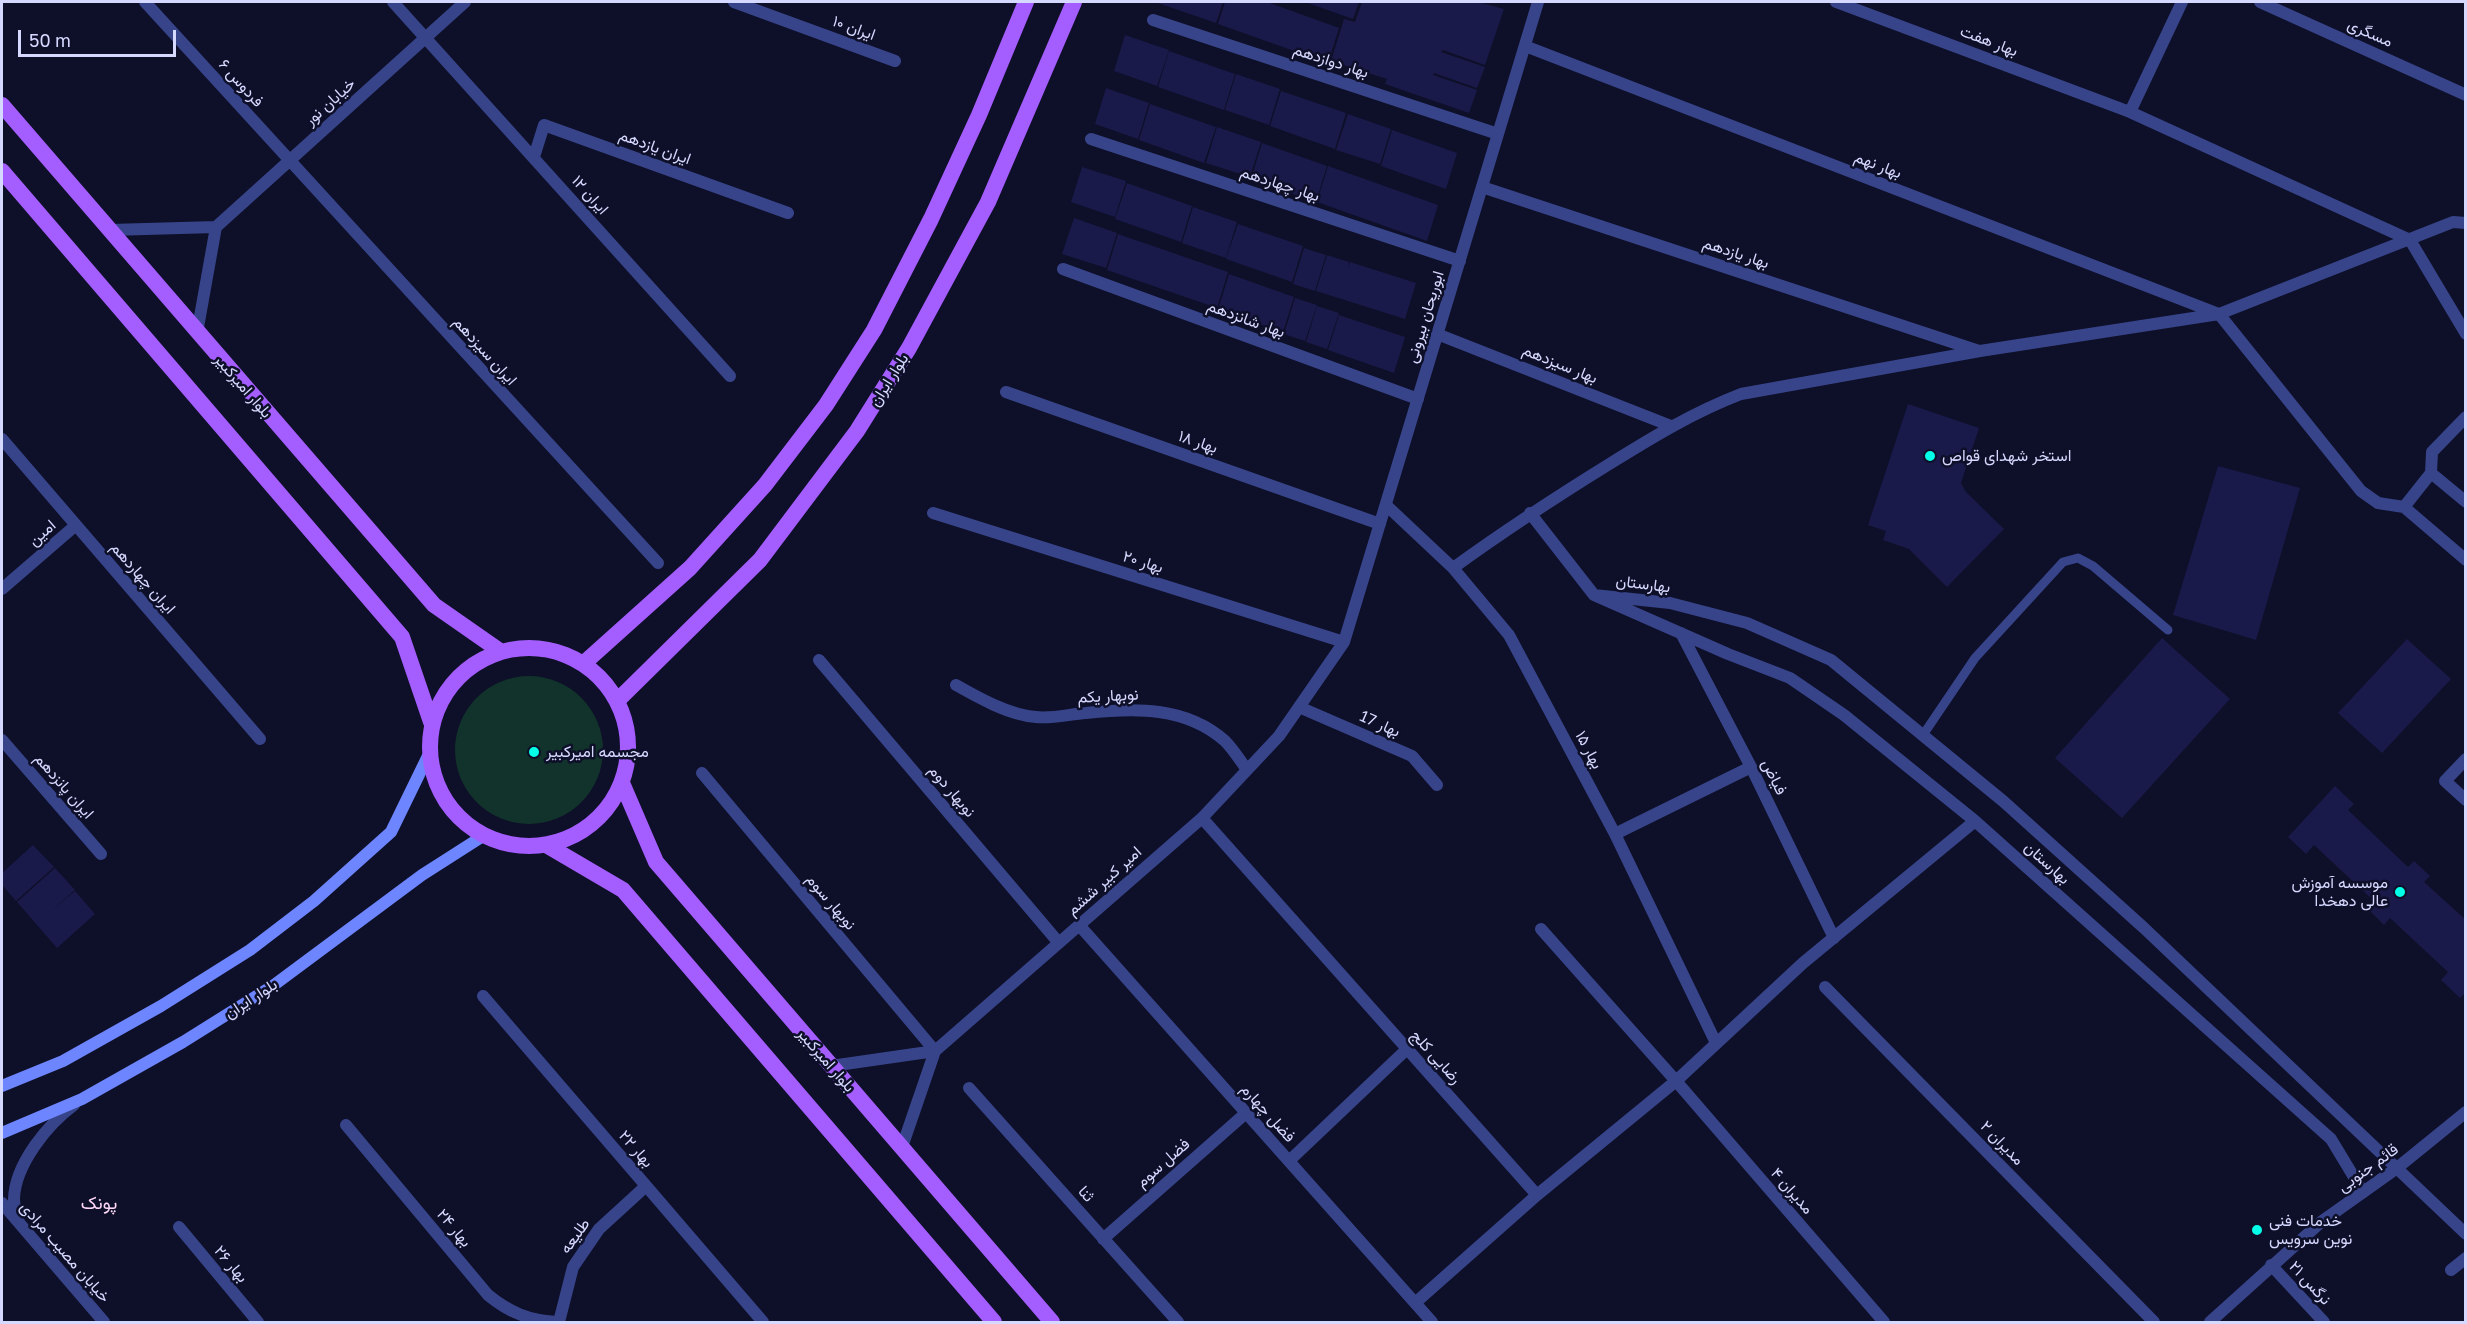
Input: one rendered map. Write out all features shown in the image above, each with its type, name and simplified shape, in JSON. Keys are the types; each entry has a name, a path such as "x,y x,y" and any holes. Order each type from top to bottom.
{"main road":[{"path":"584,664 690,568 765,485 826,405 874,330 931,219 979,115 1026,2"},
{"name":"بلوار ایران","path":"618,701 760,560 857,431 909,348 988,202 1074,2"},
{"name":"بلوار امیرکبیر","path":"2,105 434,605 500,651"},
{"path":"2,171 402,637 431,722"},
{"path":"538,648 557,651 584,664 618,701 627,728 628,756 622,783 605,812 579,834 548,846 514,846 483,836 456,816 437,788 428,756 431,722 445,691 469,666 500,651 538,648"},
{"path":"2,1086 63,1060 161,1006 250,950 314,901 390,832 428,756"},
{"name":"بلوار امیرکبیر","path":"622,783 656,862 1052,1323"},
{"name":"بلوار ایران","path":"2,1133 82,1099 183,1042 274,985 422,875 483,836"},
{"path":"548,846 623,890 994,1323"}],"street":[{"name":"فردوس ۶","path":"145,2 289,161"},
{"name":"ایران ۱۲","path":"393,2 730,376"},
{"name":"خیابان نور","path":"216,227 465,2"},
{"name":"ایران ۱۰","path":"734,2 895,61"},
{"name":"ابوریحان بیرونی","path":"1344,642 1525,46 1536,2"},
{"name":"بهار هفت","path":"1836,2 2130,111 2410,240"},
{"path":"2130,111 2182,2"},
{"name":"مسگری","path":"2260,2 2466,95"},
{"name":"بهار دوازدهم","path":"1153,20 1498,134"},
{"name":"بهار نهم","path":"1525,46 2219,314"},
{"name":"ایران یازدهم","path":"534,158 544,124 788,213"},
{"name":"بهار چهاردهم","path":"1091,139 1460,261"},
{"name":"ایران سیزدهم","path":"289,161 658,563"},
{"name":"بهار یازدهم","path":"1482,187 1980,351"},
{"path":"1453,568 1530,513 1671,426 1712,405 1741,394 1980,351 2219,314 2453,222 2466,223"},
{"path":"110,230 216,227 197,333"},
{"path":"2410,240 2466,334"},
{"name":"بهار شانزدهم","path":"1063,269 1418,399"},
{"path":"2219,314 2361,491 2378,503 2404,507 2466,560"},
{"name":"بهار سیزدهم","path":"1437,334 1671,426"},
{"name":"بهار ۱۸","path":"1006,392 1380,524"},
{"path":"2404,507 2431,473 2432,452 2466,417"},
{"name":"ایران چهاردهم","path":"2,439 260,740"},
{"path":"2431,473 2466,502"},
{"name":"بهار ۱۵","path":"1386,505 1453,568 1509,635 1615,834 1716,1043"},
{"name":"بهار ۲۰","path":"933,513 1344,642"},
{"path":"1530,513 1594,595"},
{"name":"امین","path":"2,589 76,525"},
{"name":"بهارستان","path":"1594,595 1790,678 1844,715 1975,821 2331,1139 2363,1192"},
{"name":"بهارستان","path":"1594,595 1670,603 1748,623 1831,660 2003,801 2117,904 2466,1234"},
{"name":"فیاض","path":"1681,633 1751,767 1834,938"},
{"name":"امیر کبیر ششم","path":"935,1051 1202,818 1279,736 1344,642"},
{"name":"نوبهار دوم","path":"819,660 1059,943"},
{"name":"نوبهار یکم","path":"956,685 991,705 1036,717 1108,711 1157,711 1182,717 1209,729 1226,742 1247,770"},
{"name":"بهار 17","path":"1299,707 1412,756 1437,785"},
{"name":"ایران پانزدهم","path":"2,740 101,854"},
{"path":"2466,759 2445,781 2466,800"},
{"path":"1615,834 1751,767"},
{"name":"نوبهار سوم","path":"702,773 935,1051"},
{"name":"رضایی کلج","path":"1202,818 1537,1195"},
{"path":"1415,1303 1537,1195 1676,1081 1803,963 1975,821"},
{"name":"فضل چهارم","path":"1079,925 1432,1323"},
{"name":"مدیران ۴","path":"1541,929 1676,1081 1884,1323"},
{"name":"مدیران ۲","path":"1825,987 2154,1323"},
{"name":"بهار ۲۲","path":"483,996 764,1323"},
{"path":"1289,1161 1407,1049"},
{"path":"831,1066 935,1051 902,1148"},
{"name":"ثنا","path":"969,1088 1178,1323"},
{"path":"19,1223 14,1198 22,1168 37,1141 57,1117 82,1099"},
{"name":"قائم جنوبی","path":"2210,1323 2271,1265 2321,1222 2397,1168 2466,1112"},
{"name":"فضل سوم","path":"1103,1239 1246,1113"},
{"name":"بهار ۲۴","path":"346,1125 488,1295 519,1316 558,1323"},
{"name":"طلیعه","path":"558,1323 573,1267 599,1229 646,1186"},
{"name":"خیابان مصیب مرادی","path":"2,1203 104,1323"},
{"name":"بهار ۲۶","path":"179,1227 258,1323"},
{"path":"2451,1270 2466,1257"},
{"name":"نرگس ۲۱","path":"2271,1265 2324,1323"}],"lane":[{"path":"1923,735 1976,658 2063,562 2078,558 2093,566 2168,630"}],"green space":[{"path":"529,676 557,682 581,698 597,722 603,750 597,778 581,802 557,818 529,824 501,818 477,802 461,778 455,750 461,722 477,698 501,682"}],"building":[{"path":"1155,2 1223,2 1216,23"},
{"path":"1225,2 1267,2 1339,28 1328,63 1218,24"},
{"path":"1305,2 1359,2 1353,19"},
{"path":"1362,2 1478,2 1504,9 1485,65 1443,50 1441,52 1485,67 1477,88 1434,73 1433,75 1477,90 1469,113 1385,84 1387,79 1331,61 1344,19 1355,22"},
{"path":"1125,35 1169,50 1157,86 1114,71"},
{"path":"1169,51 1235,74 1224,110 1158,87"},
{"path":"1236,74 1280,89 1269,125 1225,110"},
{"path":"1106,88 1149,103 1138,139 1095,124"},
{"path":"1281,91 1346,113 1335,149 1270,126"},
{"path":"1150,104 1216,127 1204,163 1139,140"},
{"path":"1348,114 1391,129 1380,164 1336,150"},
{"path":"1217,127 1261,142 1250,177 1206,163"},
{"path":"1392,130 1457,153 1446,189 1381,166"},
{"path":"1262,143 1327,166 1316,202 1251,179"},
{"path":"1328,166 1438,205 1427,241 1317,202"},
{"path":"1082,167 1126,181 1115,217 1071,202"},
{"path":"1127,183 1192,206 1181,242 1115,219"},
{"path":"1193,207 1237,222 1226,258 1182,243"},
{"path":"1074,218 1117,233 1106,268 1062,254"},
{"path":"1238,224 1303,246 1292,282 1226,259"},
{"path":"1118,234 1228,272 1217,308 1107,270"},
{"path":"1304,248 1326,255 1315,291 1293,284"},
{"path":"1327,255 1349,262 1348,268 1350,262 1416,283 1405,319 1316,291"},
{"path":"1229,274 1294,297 1283,332 1218,310"},
{"path":"1295,298 1317,305 1305,341 1284,334"},
{"path":"1317,306 1339,313 1327,349 1306,342"},
{"path":"1339,315 1405,337 1394,373 1328,350"},
{"name":"استخر شهدای قواص","path":"1908,404 1979,428 1961,483 1966,492 2004,529 1947,587 1909,549 1883,540 1886,531 1868,525"},
{"path":"2218,466 2300,488 2256,640 2173,615"},
{"path":"2162,638 2230,699 2122,818 2055,758"},
{"path":"2407,639 2451,679 2382,753 2338,713"},
{"name":"موسسه آموزش عالی دهخدا","path":"2335,786 2354,804 2348,810 2408,867 2414,861 2430,876 2424,882 2466,920 2466,993 2460,998 2441,980 2448,972 2390,918 2384,925 2368,909 2375,902 2314,845 2306,854 2288,837"},
{"path":"33,845 54,867 16,901 2,885 2,873"},
{"path":"55,868 75,890 51,911 75,891 95,914 57,948 17,902"}],"place":[{"name":"استخر شهدای قواص","path":"1930,456"},
{"name":"مجسمه امیرکبیر","path":"534,752"},
{"name":"موسسه آموزش عالی دهخدا","path":"2400,892"},
{"name":"خدمات فنی نوین سرویس","path":"2257,1230"}],"district":[{"name":"پونک","path":"99,1203"}]}
